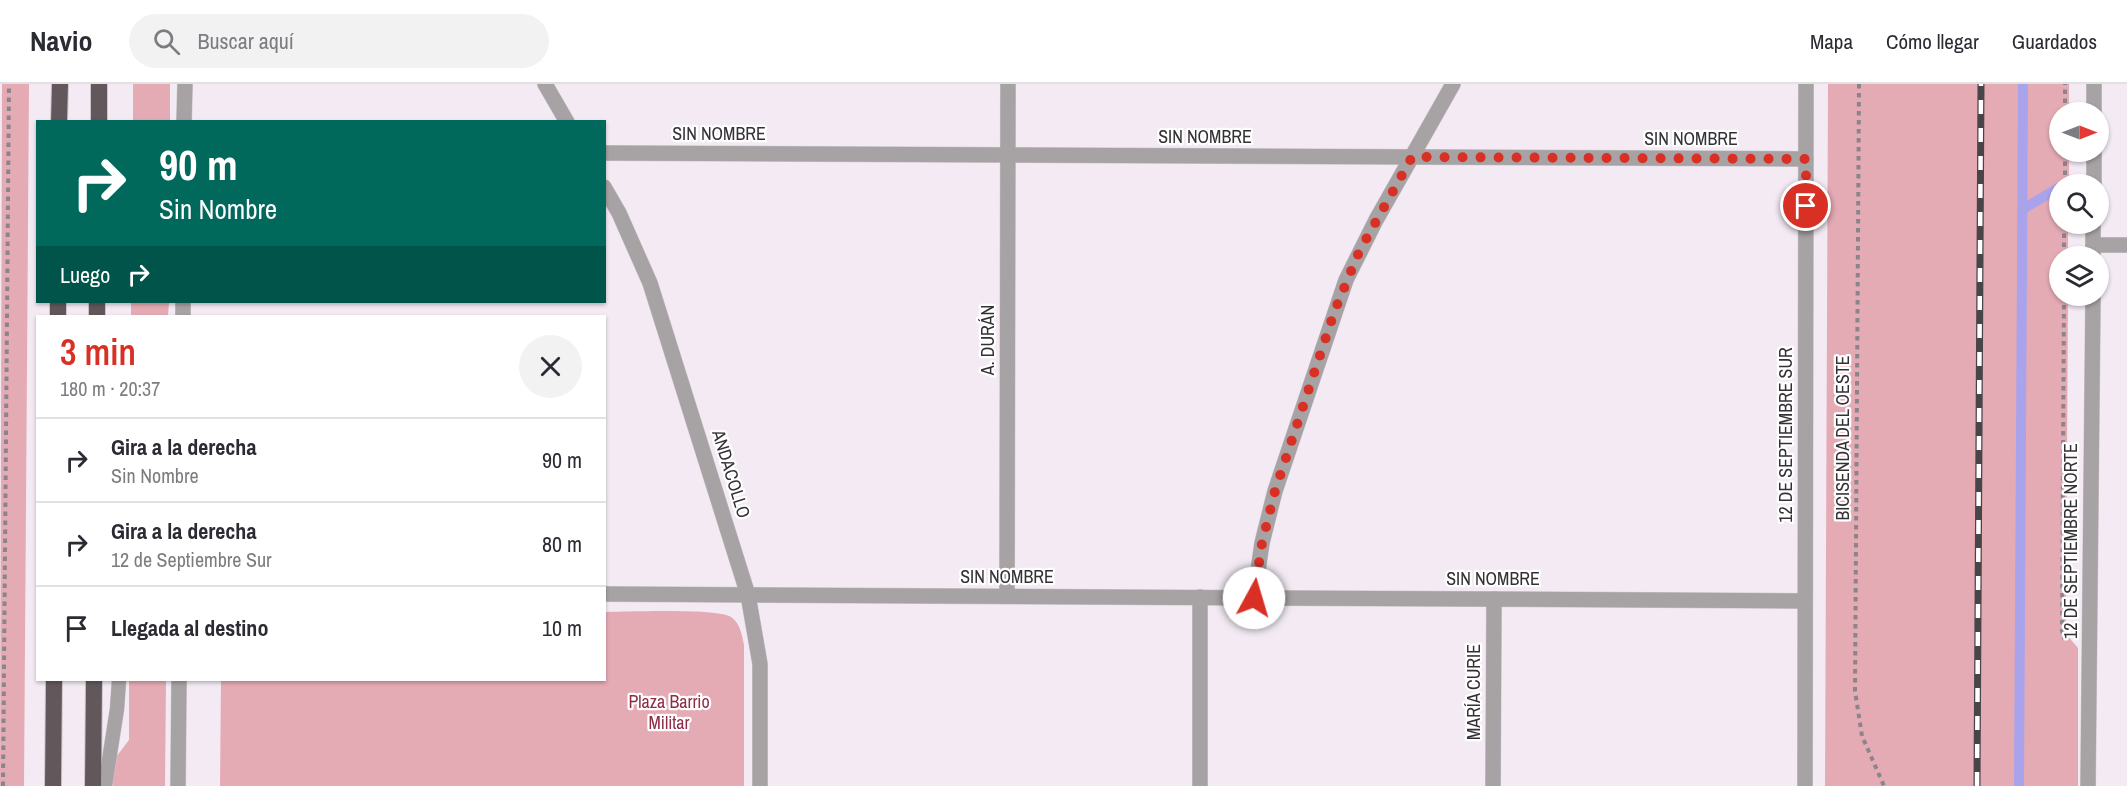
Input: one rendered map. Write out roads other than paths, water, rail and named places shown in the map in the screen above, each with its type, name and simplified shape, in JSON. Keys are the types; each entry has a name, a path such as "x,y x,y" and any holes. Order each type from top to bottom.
{"highway":[{"path":"59,120 60,84"},
{"path":"99,84 99,120"},
{"path":"53,786 54,681"},
{"path":"93,786 94,681"}],"street":[{"path":"184,120 185,84"},
{"path":"545,84 566,120"},
{"name":"A. DURÁN","path":"1007,596 1008,84"},
{"path":"1254,598 1262,543 1275,491 1335,310 1359,252 1453,84"},
{"name":"12 DE SEPTIEMBRE SUR","path":"1805,786 1806,84"},
{"path":"2094,84 2094,102"},
{"name":"SIN NOMBRE","path":"606,153 1806,159"},
{"name":"ANDACOLLO","path":"606,190 623,221 650,283 748,595 760,664 760,786"},
{"path":"2109,248 2127,245"},
{"name":"12 DE SEPTIEMBRE NORTE","path":"2088,786 2093,306"},
{"name":"SIN NOMBRE","path":"606,594 1805,601"},
{"path":"1200,597 1200,786"},
{"name":"MARÍA CURIE","path":"1493,786 1494,599"},
{"path":"178,786 179,681"}],"lane":[{"path":"105,786 119,681"}],"waterway":[{"path":"2019,786 2023,84"},
{"path":"2023,209 2049,194"}],"railway":[{"path":"1977,786 1981,84"}],"park label":[{"name":"Plaza Barrio Militar","path":"669,712"}]}
